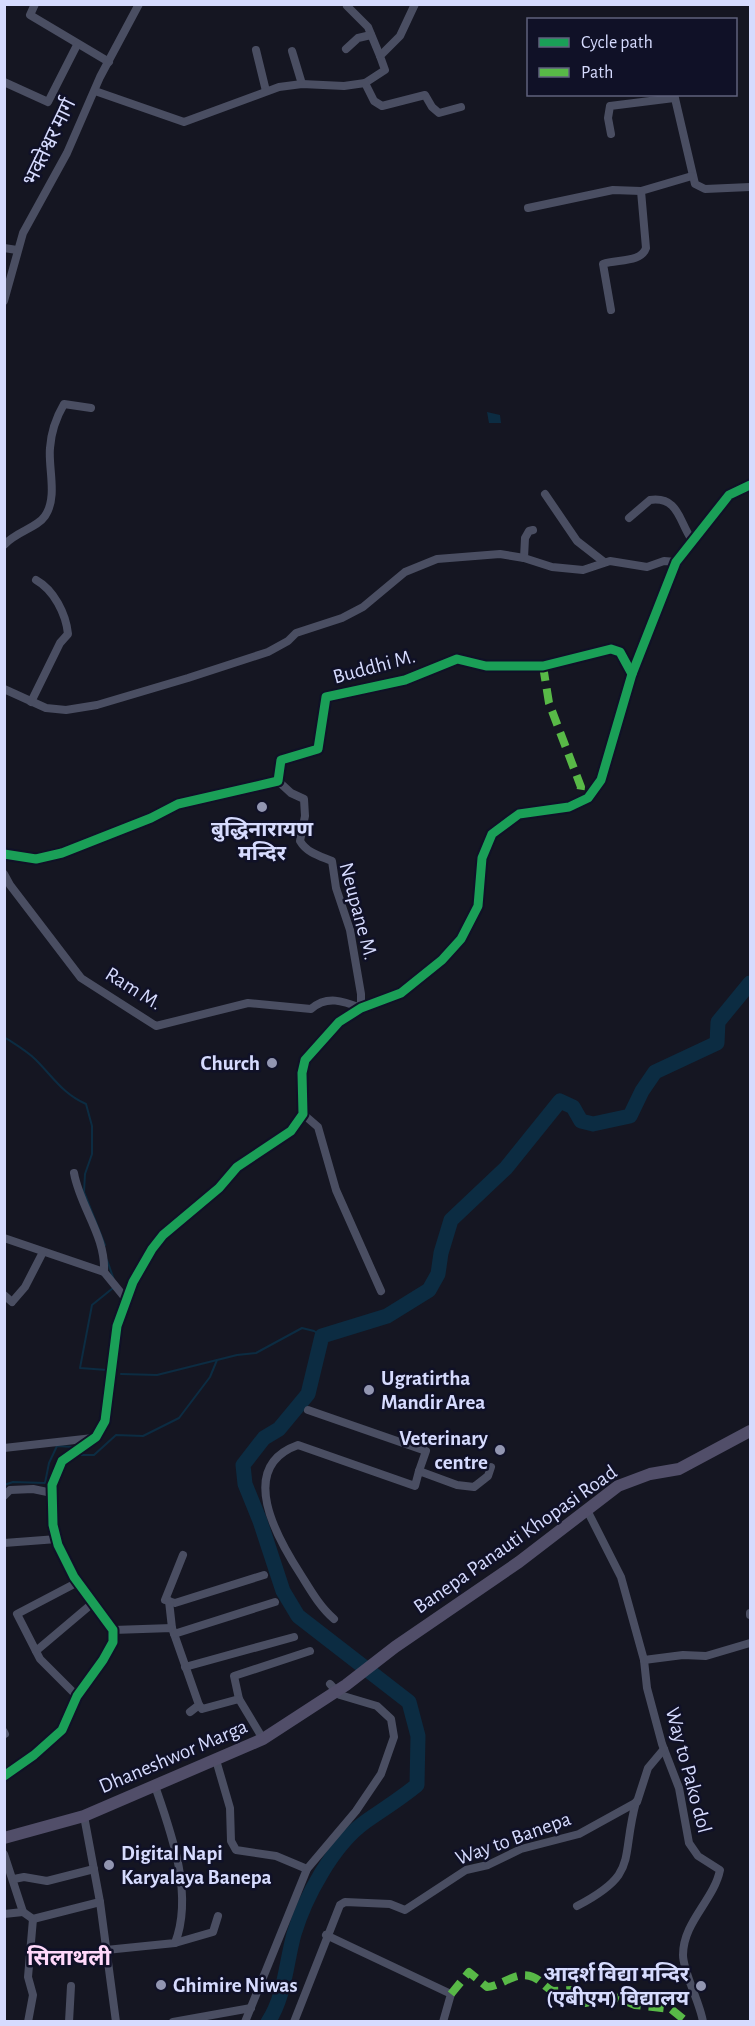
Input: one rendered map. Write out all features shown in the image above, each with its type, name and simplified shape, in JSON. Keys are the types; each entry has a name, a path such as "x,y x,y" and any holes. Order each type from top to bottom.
{"main road":[{"name":"Banepa Panauti Khopasi Road","path":"337,1687 588,1512 618,1486 650,1474 679,1469 750,1431"},
{"name":"Dhaneshwor Marga","path":"4,1838 84,1815 263,1739 337,1687"}],"street":[{"path":"35,4 30,15 109,62"},
{"name":"भक्तेश्वर मार्ग","path":"4,301 23,233 67,153 139,4"},
{"path":"380,56 400,36 415,4"},
{"path":"95,91 184,122 266,91 302,84 344,86 365,83 385,70 368,27 347,6"},
{"path":"346,49 358,38 371,35"},
{"path":"4,82 48,102 77,45"},
{"path":"256,50 266,91"},
{"path":"292,51 302,84"},
{"path":"365,83 377,105 382,106 425,95 432,107 439,113 461,107"},
{"path":"611,134 608,118 610,106 674,96 695,184 705,189 750,187"},
{"path":"528,208 613,190 641,191 692,176"},
{"path":"611,310 603,264 644,254 646,248 641,191"},
{"path":"4,248 18,250"},
{"path":"4,545 15,533 44,518 47,512 51,490 50,446 62,407 64,404 91,408"},
{"path":"5,1774 34,1755 62,1730 77,1696 113,1642 114,1630 78,1582 57,1539 53,1525 52,1485 62,1461 96,1437 105,1421 117,1326 125,1298 152,1249 163,1235 219,1188 237,1167 291,1131 303,1114 302,1073 305,1060 339,1022 361,1008 401,993 442,960 461,939 478,906 482,858 492,834 519,814 568,807 588,798 595,790 601,780 632,674 676,562 729,495 750,485"},
{"path":"545,494 577,541 604,562"},
{"path":"629,518 650,500 667,501 673,504 679,512 692,540"},
{"path":"524,558 525,538 529,531 533,530"},
{"path":"4,689 46,708 66,710 97,705 268,652 296,633 342,618 363,607 405,572 437,559 500,554 524,558 552,567 583,570 604,562 647,567 664,561 676,562"},
{"path":"31,702 60,643 68,633 66,620 54,597 45,585 36,580"},
{"name":"Buddhi M.","path":"278,781 281,760 318,749 326,697 405,680 457,659 486,666 543,666 611,650 620,652 632,674"},
{"path":"4,854 36,859 62,853 125,825 151,818 177,804 278,781"},
{"name":"Neupane M.","path":"278,781 291,793 304,799 305,816 300,841 303,846 311,853 332,861 336,888 350,930 361,1008"},
{"name":"Ram M.","path":"4,874 81,978 156,1026 248,1003 311,1009 319,1002 340,999 361,1008"},
{"path":"303,1114 318,1127 336,1190 381,1291"},
{"path":"74,1173 76,1185 97,1233 107,1276"},
{"path":"4,1238 107,1276 125,1298"},
{"path":"4,1295 12,1302 25,1287 43,1252"},
{"path":"308,1410 426,1451 414,1486 298,1445 280,1453 270,1466 265,1482 266,1501 278,1533 288,1557 323,1610 334,1620"},
{"path":"4,1448 96,1437"},
{"path":"418,1471 457,1485 474,1487 488,1476 491,1467"},
{"path":"4,1496 10,1490 33,1489 52,1493"},
{"name":"Way to Pako dol","path":"588,1512 621,1577 644,1660 647,1689 664,1749 679,1788 689,1843 698,1856 720,1870 718,1880 690,1927 682,1956 703,2022"},
{"path":"4,1542 57,1539"},
{"path":"183,1555 165,1600 175,1603 264,1575"},
{"path":"77,1696 48,1669 17,1614 78,1582"},
{"path":"169,1601 173,1631 199,1705 202,1709 239,1699"},
{"path":"36,1651 94,1602"},
{"path":"114,1630 173,1631 275,1602"},
{"path":"185,1667 294,1637"},
{"path":"644,1660 683,1655 706,1656 750,1643"},
{"path":"263,1739 239,1699 234,1676 310,1651"},
{"path":"245,2022 307,1869 356,1811 381,1774 394,1737 391,1719 377,1706 340,1695 337,1687"},
{"path":"190,1712 199,1705"},
{"path":"578,1906 605,1892 623,1870 637,1802 648,1768 664,1749"},
{"path":"216,1760 230,1808 231,1841 236,1850 276,1856 307,1869"},
{"path":"154,1786 174,1838 178,1864 182,1920 175,1942"},
{"name":"Way to Banepa","path":"326,1935 336,1911 345,1902 390,1904 405,1910 466,1870 488,1865 521,1849 579,1834 637,1802"},
{"path":"84,1815 100,1902 116,2022"},
{"path":"4,1854 23,1912 33,1919 100,1902"},
{"path":"14,1879 24,1877 47,1881 94,1869"},
{"path":"4,1914 23,1912"},
{"path":"106,1950 175,1942 213,1932 218,1916"},
{"path":"28,2022 33,1995 28,1977 33,1919"},
{"path":"294,2022 313,1977 326,1935 452,1994 443,2022"},
{"path":"69,2022 71,1986"},
{"path":"173,2022 251,2008"}],"water":[{"path":"487,412 500,415 501,423 489,423"}],"waterway":[{"path":"268,2022 282,1990 294,1934 313,1888 331,1858 353,1832 417,1785 418,1736 409,1702 298,1616 283,1591 245,1484 243,1465 264,1438 279,1429 308,1394 322,1336 387,1316 429,1290 438,1274 441,1253 451,1220 506,1168 560,1101 573,1107 581,1121 593,1124 630,1116 642,1091 655,1072 717,1043 718,1022 750,983"},
{"path":"4,1037 32,1057 65,1090 86,1104 92,1126 92,1154 85,1174 84,1192 105,1245"},
{"path":"107,1260 114,1280"},
{"path":"109,1372 80,1368 92,1305 113,1288"},
{"path":"121,1374 157,1375 237,1355 256,1353 302,1328 322,1336"},
{"path":"81,1455 94,1455 116,1435 143,1436 179,1418 210,1377 217,1360"},
{"path":"4,1485 13,1482 45,1483 49,1463 57,1446 74,1447"}],"marked path":[{"path":"543,666 549,703 581,787 579,801"},
{"path":"451,1994 469,1972 487,1987 527,1975 536,1978 553,1991 580,1992 585,2003 615,1997 635,2005 671,2009 687,2022"}],"cycle path":[{"path":"4,1776 34,1755 62,1730 77,1696 113,1642 113,1630 74,1577 58,1545 53,1525 52,1485 62,1461 96,1437 105,1421 117,1326 133,1282 152,1249 163,1235 219,1188 237,1167 291,1131 303,1114 302,1073 305,1060 339,1022 361,1008 401,993 442,960 461,939 478,906 482,858 492,834 519,814 569,807 588,798 601,780 632,674 676,562 729,495 750,485"},
{"path":"4,854 36,859 62,853 151,818 178,804 278,781 281,760 318,749 326,697 405,680 457,659 486,666 543,666 611,649 620,652 632,674"}],"place":[{"name":"बुद्धिनारायण मन्दिर","path":"262,807"},
{"name":"Church","path":"272,1063"},
{"name":"Ugratirtha Mandir Area","path":"369,1390"},
{"name":"Veterinary centre","path":"500,1450"},
{"name":"Digital Napi Karyalaya Banepa","path":"109,1865"},
{"name":"Ghimire Niwas","path":"161,1985"},
{"name":"आदर्श विद्या मन्दिर (एबीएम) विद्यालय","path":"701,1986"}],"district":[{"name":"सिलाथली","path":"69,1957"}]}
